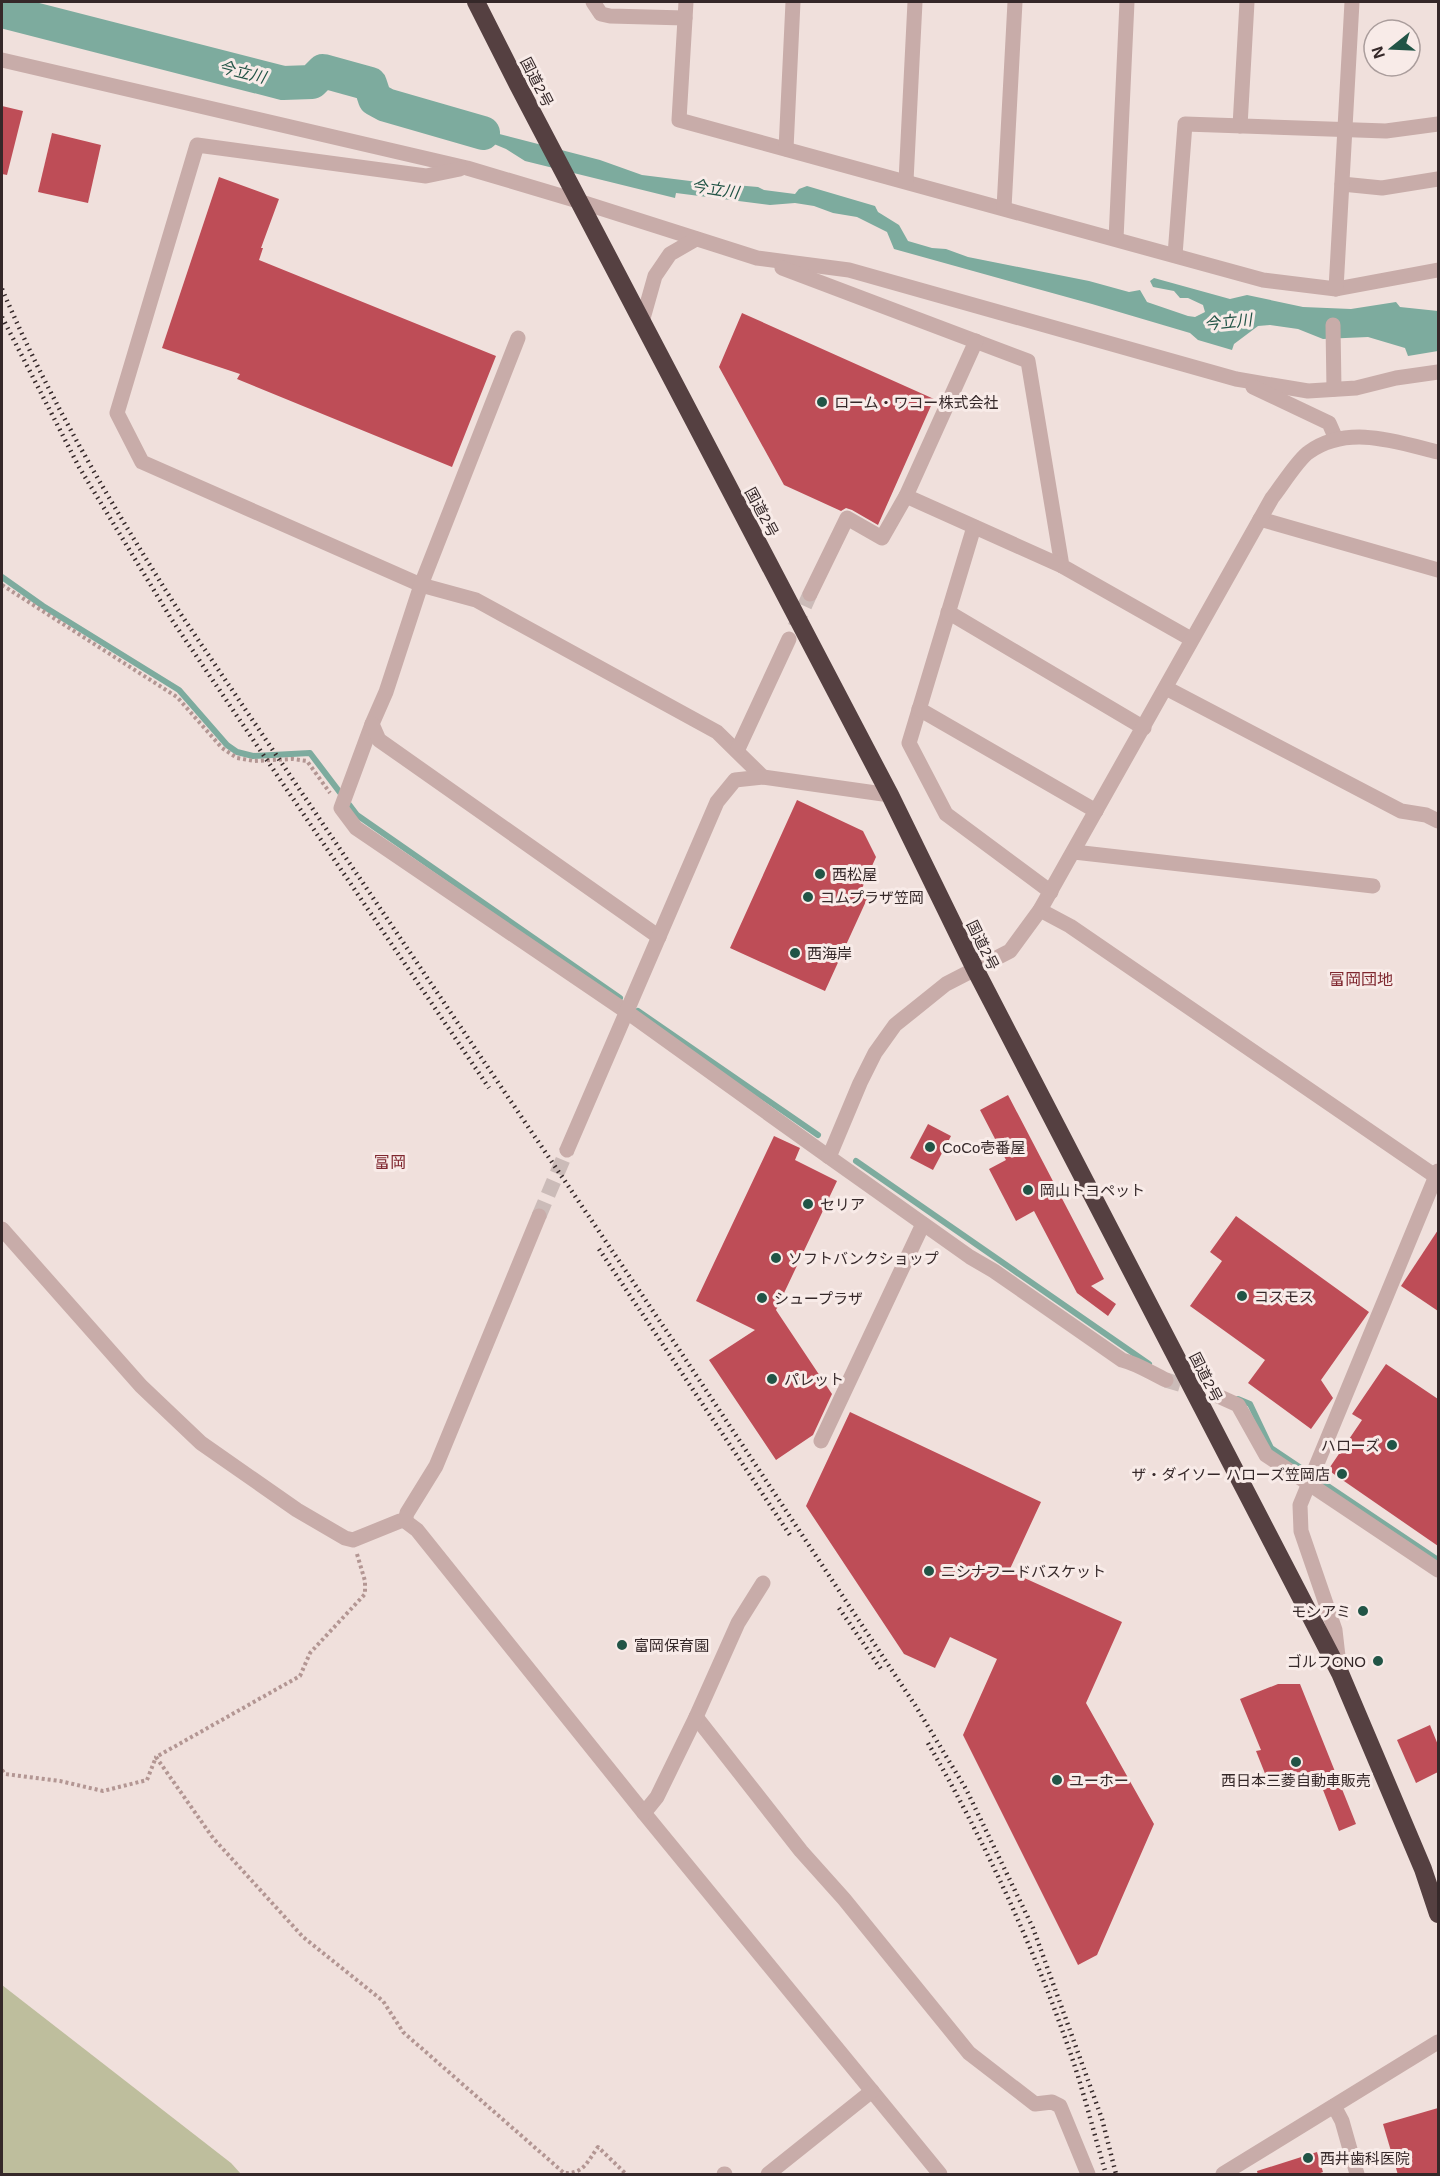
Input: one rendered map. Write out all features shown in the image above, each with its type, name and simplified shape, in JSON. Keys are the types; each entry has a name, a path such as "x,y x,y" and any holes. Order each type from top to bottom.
{"highway":[{"name":"国道2号","path":"476,2 890,795 975,969 1340,1674 1423,1869 1438,1914"}],"street":[{"path":"594,2 601,14 610,16 685,18"},
{"path":"686,2 680,120 1263,280 1336,289 1438,270"},
{"path":"786,149 794,2"},
{"path":"906,181 915,2"},
{"path":"1004,208 1015,2"},
{"path":"1116,239 1128,2"},
{"path":"1240,126 1247,2"},
{"path":"1336,289 1353,2"},
{"path":"2,60 466,168 757,258 1029,360 1062,566"},
{"path":"1175,255 1185,123 1386,132 1438,124"},
{"path":"466,168 426,176 197,145 117,413 142,462 421,585 476,600 717,732 763,777"},
{"path":"1342,184 1382,188 1438,180"},
{"path":"642,322 654,276 670,254 696,239"},
{"path":"757,258 849,270 1236,379 1308,391 1333,384 1356,388 1396,378 1438,372"},
{"path":"1333,325 1333,384"},
{"path":"518,339 421,585 386,692 343,802 356,828 630,1007 829,1157 970,1257 994,1271 1122,1360 1137,1364 1149,1373 1166,1380"},
{"path":"810,594 847,518 882,538 906,496 976,341"},
{"path":"1236,379 1329,423 1336,439"},
{"path":"829,1157 875,1053 895,1025 946,984 1010,951 1040,910 1272,498 1308,452 1336,439 1377,437 1438,452"},
{"path":"906,496 1062,566 1191,639"},
{"path":"1260,519 1438,570"},
{"path":"974,527 909,743 946,814 1051,892"},
{"path":"948,612 1144,728"},
{"path":"737,751 789,639"},
{"path":"1167,688 1401,811 1426,815 1438,821"},
{"path":"919,709 1096,811"},
{"path":"372,724 379,740 659,937"},
{"path":"567,1150 717,802 735,780 763,777 890,795"},
{"path":"1074,852 1373,886"},
{"path":"1040,910 1070,926 1438,1175 1299,1505 1301,1531 1335,1630 1340,1674"},
{"path":"405,1521 407,1513 436,1466 539,1216"},
{"path":"822,1441 923,1224"},
{"path":"2,1229 141,1386 201,1443 297,1510 336,1534 353,1540 405,1521"},
{"path":"1218,1396 1238,1405 1266,1455 1311,1478 1438,1570"},
{"path":"405,1521 417,1530 644,1813 940,2175"},
{"path":"644,1813 657,1797 738,1623 763,1583"},
{"path":"696,1717 801,1851 844,1899 969,2053 1035,2104 1052,2102 1060,2106 1088,2175"},
{"path":"1223,2175 1438,2042"},
{"path":"768,2175 872,2091"},
{"path":"1334,2106 1342,2121 1358,2175"}],"path":[{"path":"2,585 177,697 222,748 237,758 254,761 293,759 307,761 343,802"},
{"path":"2,1770 5,1774 60,1781 103,1791 147,1780 156,1757 300,1676 310,1653 365,1594 365,1581 353,1540"},
{"path":"156,1757 213,1838 303,1936 383,2001 403,2032 564,2173 574,2173 582,2168 598,2147 626,2175"}],"green space":[{"path":"2,1985 231,2163 241,2174 2,2174"}],"water":[{"path":"453,118 466,121 480,129 600,160 642,175 714,184 718,181 723,184 758,187 764,190 795,194 799,189 807,186 875,206 878,212 899,225 908,241 932,248 946,249 968,257 1089,281 1129,292 1140,290 1147,302 1188,316 1195,317 1205,312 1203,305 1188,298 1180,298 1174,291 1153,287 1150,281 1154,278 1230,299 1247,295 1303,307 1351,309 1396,302 1400,307 1438,311 1438,351 1408,356 1405,348 1368,337 1323,339 1298,329 1270,325 1258,326 1234,344 1232,350 1198,340 1190,333 894,249 887,232 857,217 795,203 770,205 676,193 675,198 525,161 506,149 434,119 451,122"}],"building":[{"path":"2,106 23,111 7,175 2,174"},
{"path":"52,133 101,145 88,203 38,192"},
{"path":"219,177 279,199 261,248 263,248 259,260 496,356 452,467 237,379 240,374 162,348"},
{"path":"742,313 934,399 878,525 852,510 846,508 841,511 784,485 719,367"},
{"name":"コムプラザ笠岡","path":"797,800 863,831 876,857 859,895 867,899 825,991 730,948"},
{"name":"岡山トヨペット","path":"1008,1095 1104,1279 1091,1286 1116,1304 1108,1316 1077,1293 1034,1211 1016,1221 989,1169 1006,1160 980,1110"},
{"name":"CoCo壱番屋","path":"928,1124 951,1136 933,1170 910,1158"},
{"path":"774,1136 800,1148 795,1160 837,1181 776,1310 832,1394 813,1435 776,1460 709,1360 755,1330 696,1301"},
{"path":"1236,1216 1369,1312 1321,1380 1333,1398 1311,1429 1248,1383 1265,1360 1190,1306 1222,1261 1210,1252"},
{"path":"1438,1230 1438,1311 1401,1286"},
{"name":"ハローズ","path":"1386,1364 1438,1399 1438,1546 1328,1470 1362,1420 1352,1414"},
{"path":"850,1412 1041,1502 1009,1571 1122,1622 1086,1703 1154,1824 1097,1955 1078,1965 963,1735 997,1659 950,1637 935,1668 904,1654 806,1506"},
{"name":"西日本三菱自動車販売","path":"1278,1684 1300,1684 1356,1824 1339,1831 1318,1777 1305,1782 1301,1773 1270,1786 1256,1751 1261,1750 1240,1699"},
{"path":"1430,1725 1438,1745 1438,1772 1416,1783 1397,1740"},
{"path":"1438,2108 1438,2175 1398,2175 1383,2124"},
{"name":"西井歯科医院","path":"1317,2152 1323,2172 1315,2175 1258,2175 1257,2171"}],"waterway":[{"name":"今立川","path":"2,11 283,83 312,82 323,71 370,84 375,99 386,105 483,133"},
{"path":"2,577 43,606 179,690 227,745 237,752 253,756 310,753 357,815 620,998"},
{"path":"638,1011 818,1135"},
{"path":"856,1161 1149,1364"},
{"path":"1238,1399 1250,1404 1271,1448 1438,1560"}],"tunnel":[{"path":"795,627 810,594"},
{"path":"539,1216 567,1150"},
{"path":"1166,1380 1218,1396"}],"railway":[{"path":"2,289 41,374 85,456 132,537 182,616 678,1348 915,1705 966,1789 1033,1928 1102,2119 1116,2174"},
{"path":"2,317 79,467 172,620 489,1088"},
{"path":"599,1249 792,1538"},
{"path":"839,1608 883,1672"},
{"path":"928,1743 969,1818 1024,1933 1056,2012 1075,2067 1106,2174"}],"place":[{"name":"ローム・ワコー株式会社","path":"822,402"},
{"name":"西松屋","path":"820,874"},
{"name":"コムプラザ笠岡","path":"808,897"},
{"name":"西海岸","path":"795,953"},
{"name":"CoCo壱番屋","path":"930,1147"},
{"name":"岡山トヨペット","path":"1028,1190"},
{"name":"セリア","path":"808,1204"},
{"name":"ソフトバンクショップ","path":"776,1258"},
{"name":"コスモス","path":"1242,1296"},
{"name":"シュープラザ","path":"762,1298"},
{"name":"パレット","path":"772,1379"},
{"name":"ハローズ","path":"1392,1445"},
{"name":"ザ・ダイソー ハローズ笠岡店","path":"1342,1474"},
{"name":"ニシナフードバスケット","path":"929,1571"},
{"name":"モンアミ","path":"1363,1611"},
{"name":"富岡保育園","path":"622,1645"},
{"name":"ゴルフONO","path":"1378,1661"},
{"name":"西日本三菱自動車販売","path":"1296,1762"},
{"name":"ユーホー","path":"1057,1780"},
{"name":"西井歯科医院","path":"1308,2158"}],"district":[{"name":"富岡団地","path":"1361,979"},
{"name":"富岡","path":"390,1162"}]}
